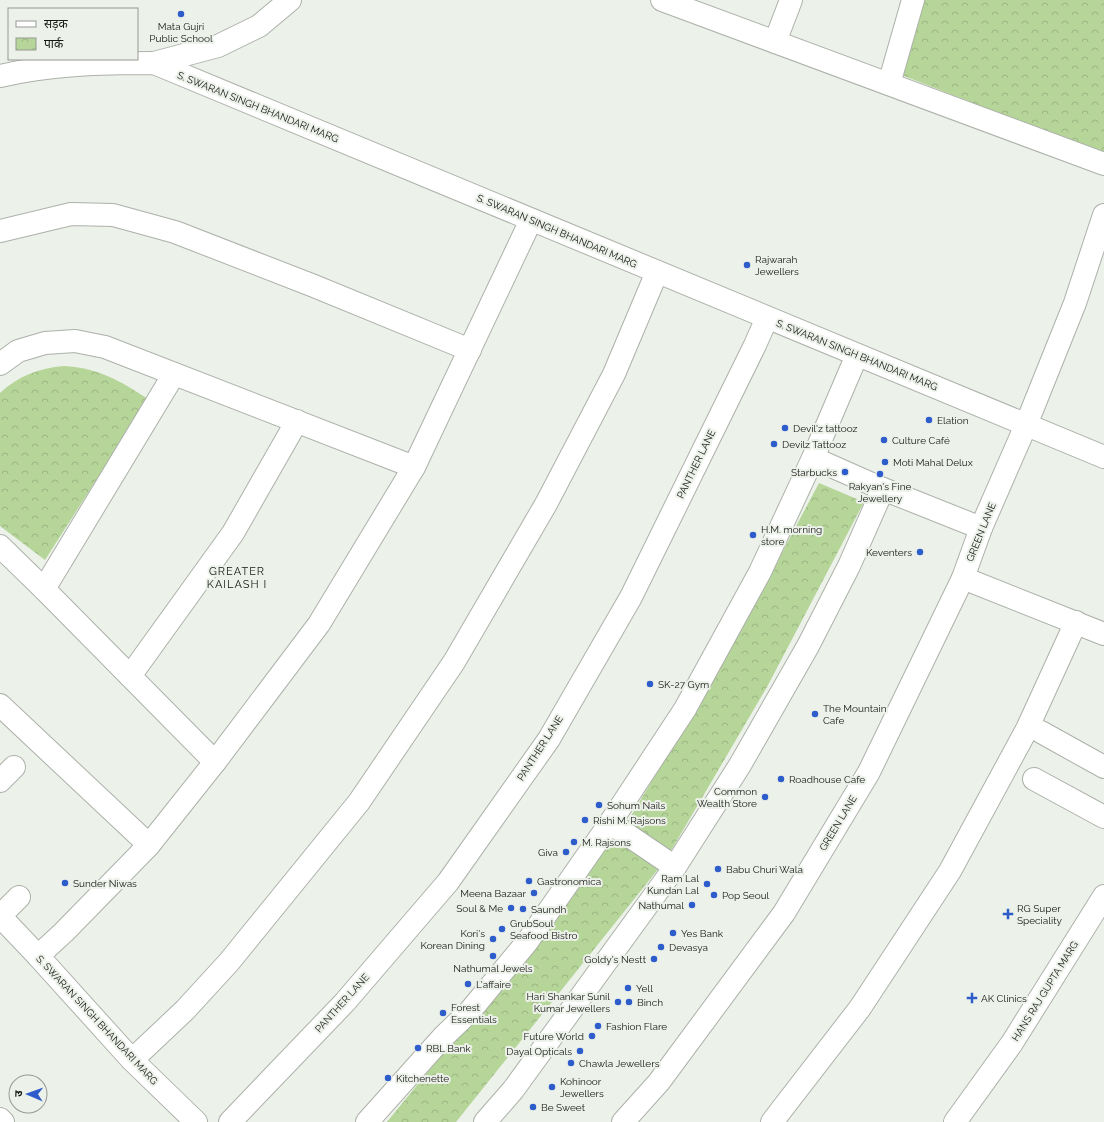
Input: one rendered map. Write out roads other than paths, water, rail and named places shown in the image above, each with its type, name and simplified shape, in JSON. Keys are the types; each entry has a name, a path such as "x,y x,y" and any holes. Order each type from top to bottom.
{"street":[{"path":"154,63 218,46 259,26 290,0"},
{"path":"662,0 1104,164"},
{"path":"775,42 791,0"},
{"path":"889,84 914,0"},
{"name":"S. SWARAN SINGH BHANDARI MARG","path":"0,76 21,71 66,65 154,63 1104,457"},
{"path":"0,231 71,214 113,215 175,232 314,286 470,350"},
{"name":"GREEN LANE","path":"623,1122 659,1082 784,913 869,772 962,578 981,528 1026,425 1075,303 1104,215"},
{"path":"38,956 64,932 149,845 215,762 319,624 414,467 531,220"},
{"path":"132,1060 185,1010 229,962 354,808 454,662 546,504 614,374 657,272"},
{"name":"PANTHER LANE","path":"230,1122 345,1002 448,882 549,738 631,596 767,318"},
{"path":"0,364 18,351 45,343 75,341 105,347 414,467"},
{"path":"367,1122 443,1037 470,1011 518,953 610,823 685,709 760,572 857,355"},
{"path":"44,589 174,374"},
{"path":"130,676 233,533 297,421"},
{"path":"812,458 883,489 981,528"},
{"path":"485,1122 513,1090 675,867 740,765 808,646 849,566 883,489"},
{"path":"0,546 215,762"},
{"path":"962,578 1104,634"},
{"path":"772,1122 860,1008 950,871 1027,729 1076,622"},
{"path":"0,705 149,845"},
{"path":"1042,732 1104,767"},
{"path":"1034,779 1104,817"},
{"path":"610,823 675,867"},
{"name":"HANS RAJ GUPTA MARG","path":"964,1119 1104,896"},
{"path":"0,916 20,897"},
{"name":"S. SWARAN SINGH BHANDARI MARG","path":"0,916 132,1060 196,1122"},
{"path":"0,1119 3,1122"}],"place":[{"name":"Mata Gujri Public School","path":"181,14"},
{"name":"Rajwarah Jewellers","path":"747,265"},
{"name":"Elation","path":"929,420"},
{"name":"Devil'z tattooz","path":"785,428"},
{"name":"Culture Café","path":"884,440"},
{"name":"Devilz Tattooz","path":"774,444"},
{"name":"Moti Mahal Delux","path":"885,462"},
{"name":"Starbucks","path":"845,472"},
{"name":"Rakyan's Fine Jewellery","path":"880,474"},
{"name":"H.M. morning store","path":"753,535"},
{"name":"Keventers","path":"920,552"},
{"name":"SK-27 Gym","path":"650,684"},
{"name":"The Mountain Cafe","path":"815,714"},
{"name":"Roadhouse Cafe","path":"781,779"},
{"name":"Common Wealth Store","path":"765,797"},
{"name":"Sohum Nails","path":"599,805"},
{"name":"Rishi M. Rajsons","path":"585,820"},
{"name":"M. Rajsons","path":"574,842"},
{"name":"Giva","path":"566,852"},
{"name":"Babu Churi Wala","path":"718,869"},
{"name":"Gastronomica","path":"529,881"},
{"name":"Sunder Niwas","path":"65,883"},
{"name":"Ram Lal Kundan Lal","path":"707,884"},
{"name":"Meena Bazaar","path":"534,893"},
{"name":"Pop Seoul","path":"714,895"},
{"name":"Nathumal","path":"692,905"},
{"name":"Soul & Me","path":"511,908"},
{"name":"Saundh","path":"523,909"},
{"name":"RG Super Speciality","path":"1008,914"},
{"name":"GrubSoul Seafood Bistro","path":"502,929"},
{"name":"Yes Bank","path":"673,933"},
{"name":"Kori's Korean Dining","path":"493,939"},
{"name":"Devasya","path":"661,947"},
{"name":"Nathumal Jewels","path":"493,956"},
{"name":"Goldy's Nestt","path":"654,959"},
{"name":"L'affaire","path":"468,984"},
{"name":"Yell","path":"628,988"},
{"name":"AK Clinics","path":"972,998"},
{"name":"Hari Shankar Sunil Kumar Jewellers","path":"618,1002"},
{"name":"Binch","path":"629,1002"},
{"name":"Forest Essentials","path":"443,1013"},
{"name":"Fashion Flare","path":"598,1026"},
{"name":"Future World","path":"592,1036"},
{"name":"RBL Bank","path":"418,1048"},
{"name":"Dayal Opticals","path":"580,1051"},
{"name":"Chawla Jewellers","path":"571,1063"},
{"name":"Kitchenette","path":"388,1078"},
{"name":"Kohinoor Jewellers","path":"552,1087"},
{"name":"Be Sweet","path":"533,1107"}],"district":[{"name":"GREATER KAILASH I","path":"237,577"}]}
